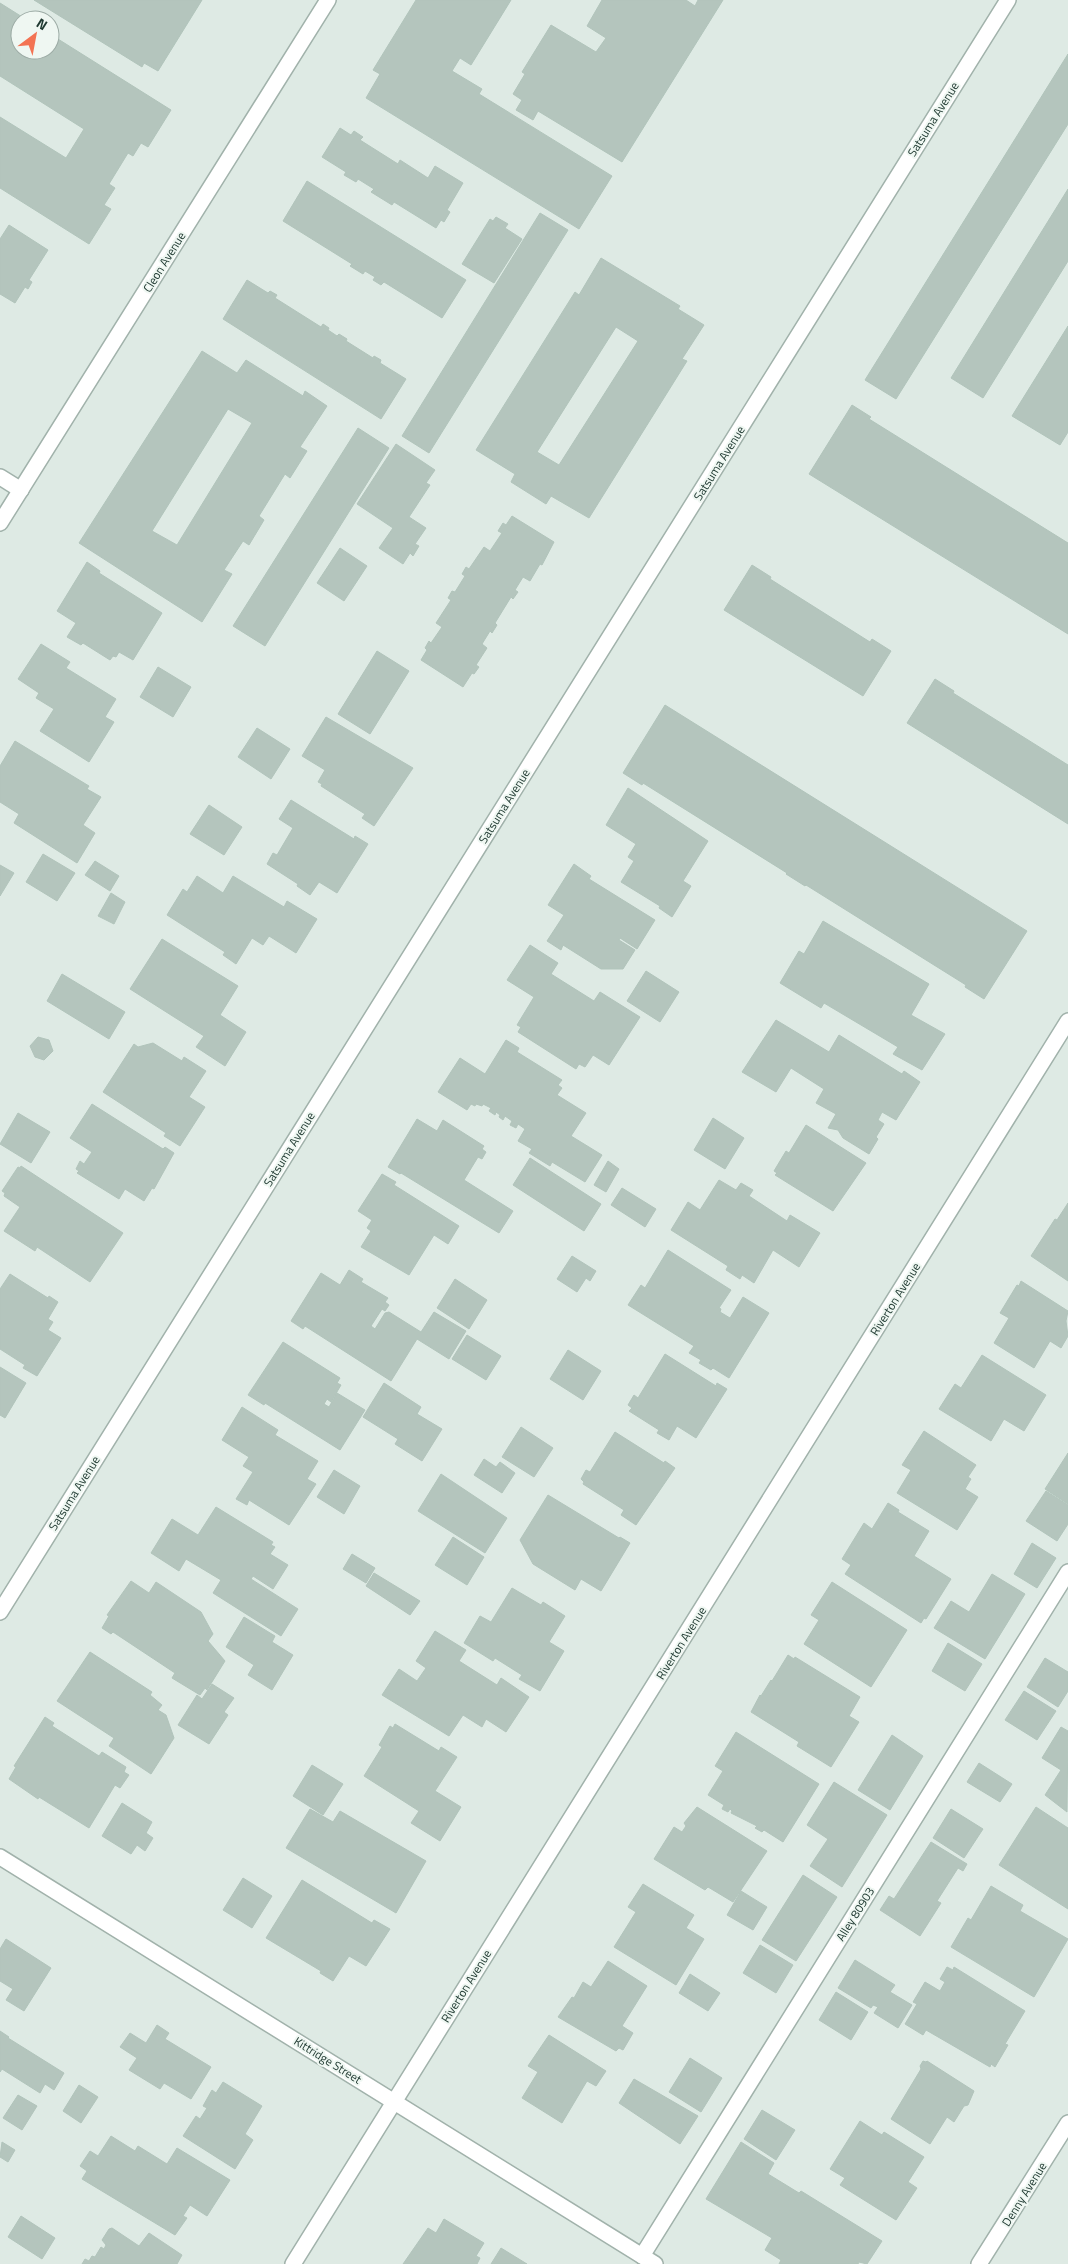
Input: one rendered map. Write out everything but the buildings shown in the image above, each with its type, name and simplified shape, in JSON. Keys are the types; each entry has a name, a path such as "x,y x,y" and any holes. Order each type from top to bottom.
{"street":[{"name":"Cleon Avenue","path":"0,523 328,0"},
{"name":"Satsuma Avenue","path":"0,1612 1008,0"},
{"path":"0,477 21,490"},
{"name":"Riverton Avenue","path":"293,2264 1068,1021"},
{"name":"Alley 80903","path":"649,2260 1068,1572"},
{"name":"Kittridge Street","path":"0,1857 649,2260"},
{"name":"Denny Avenue","path":"979,2264 1068,2123"}]}
